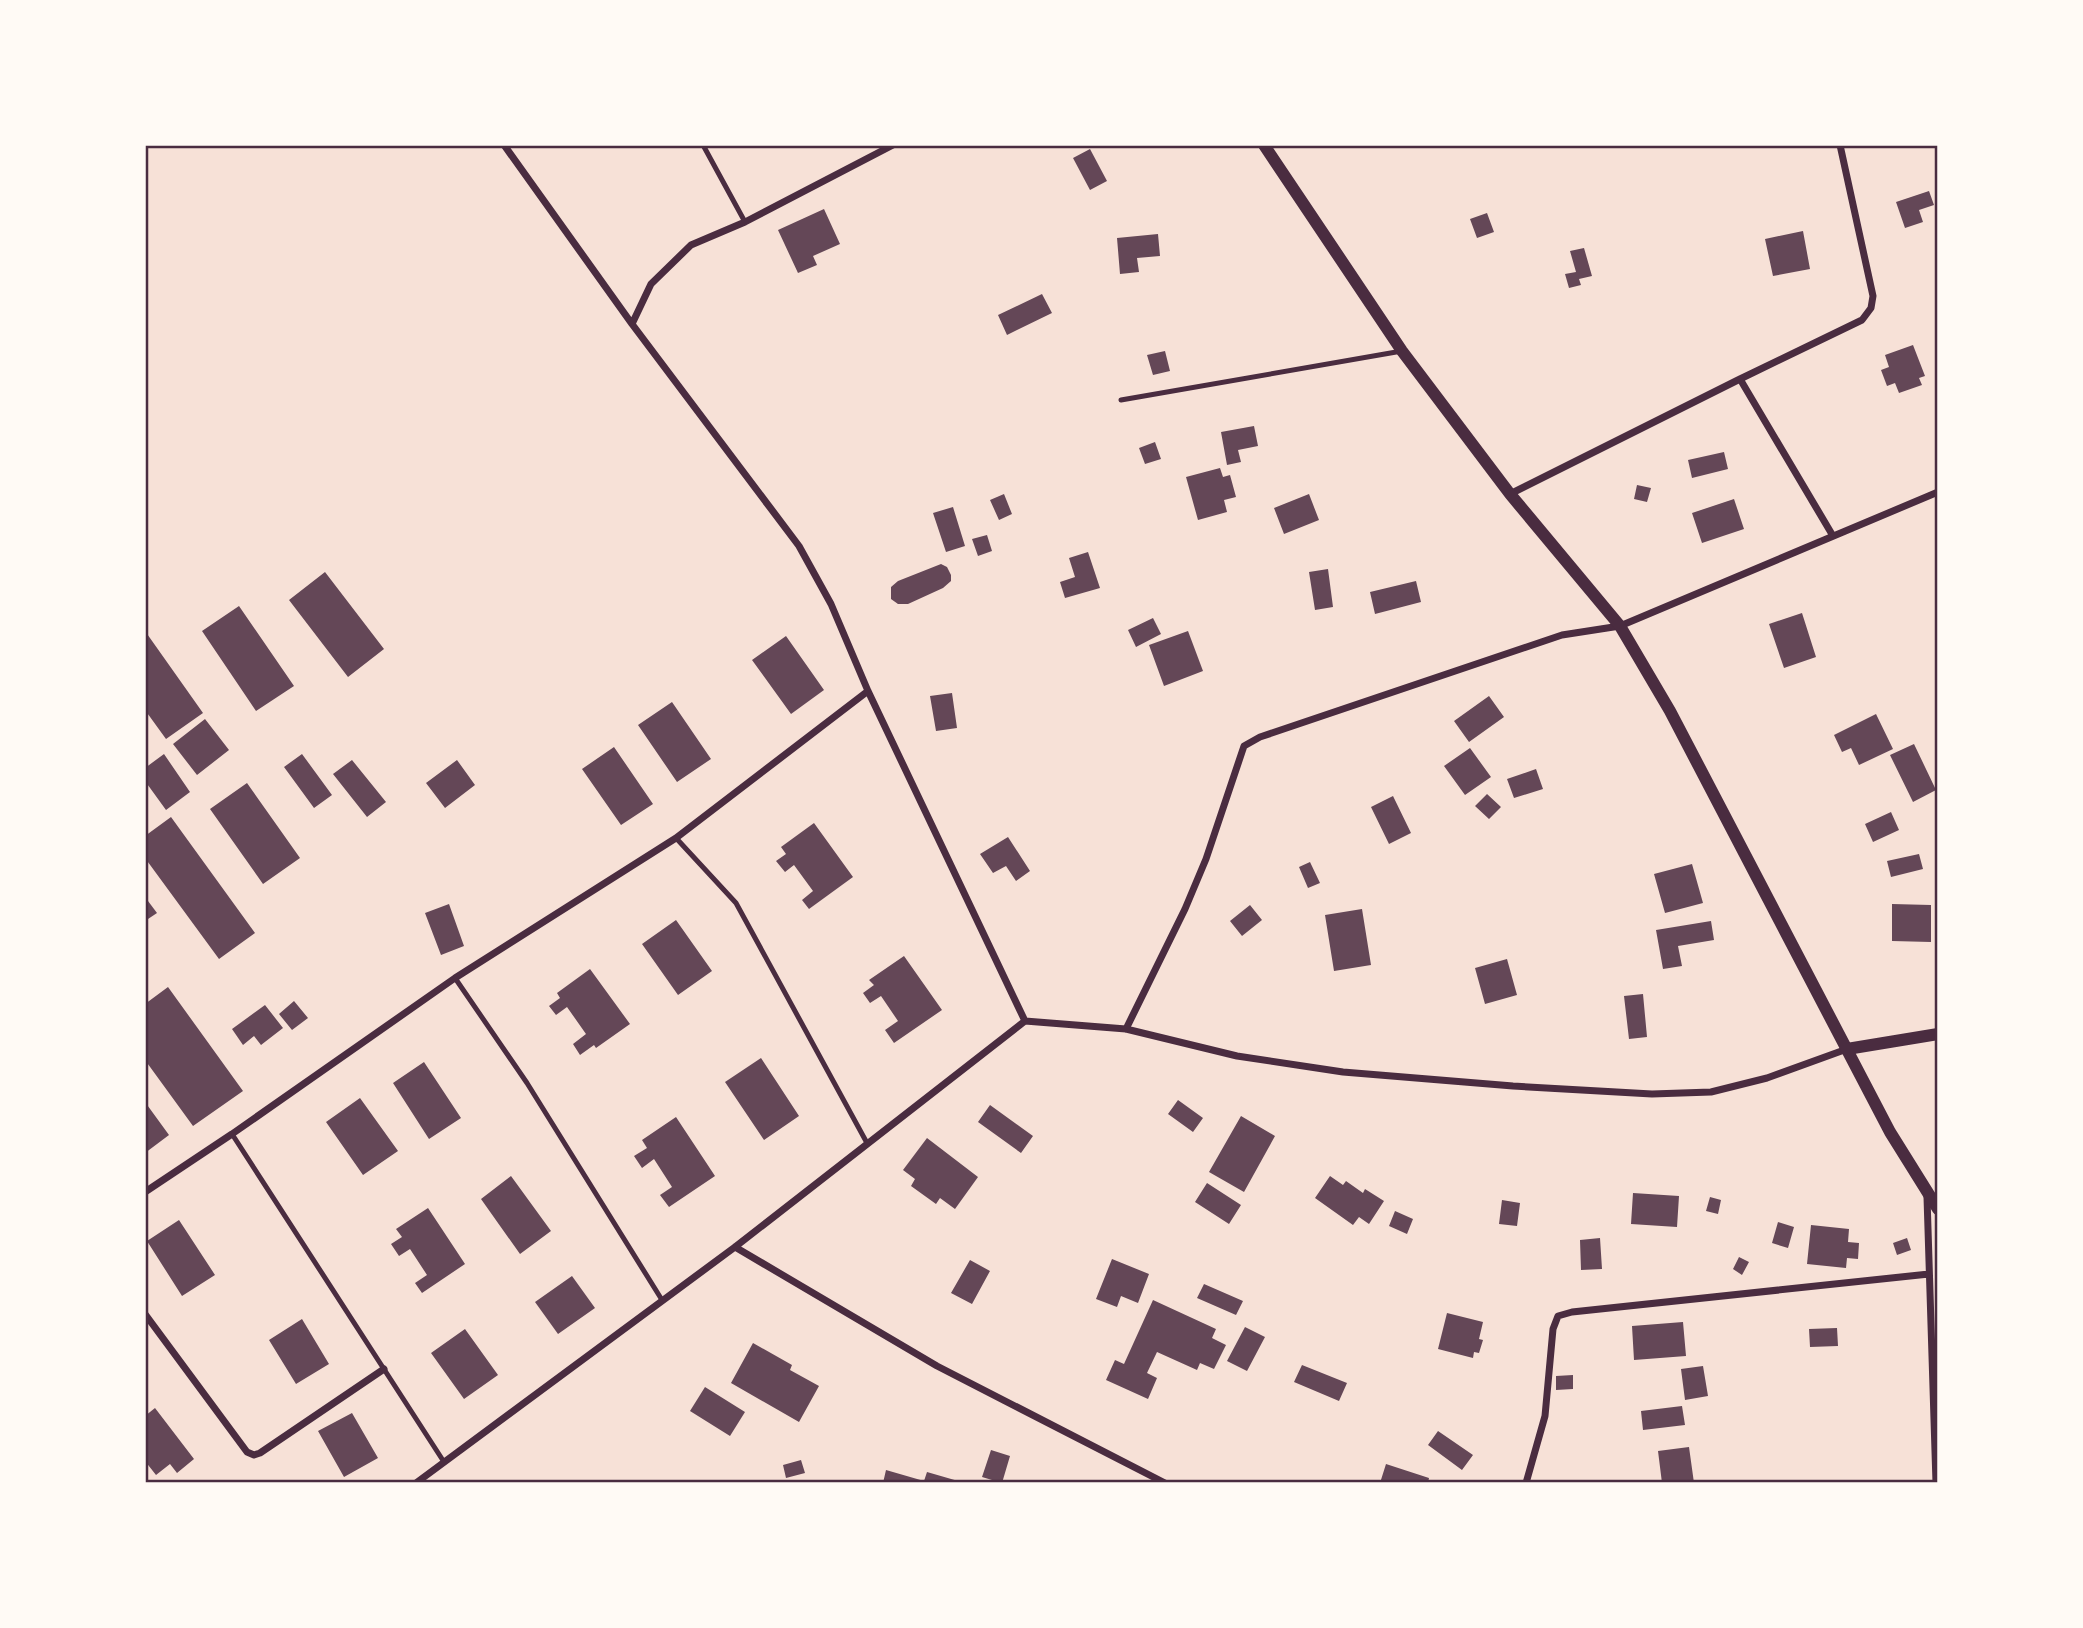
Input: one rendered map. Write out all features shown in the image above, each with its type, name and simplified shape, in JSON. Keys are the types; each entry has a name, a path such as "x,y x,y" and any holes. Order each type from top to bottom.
{"street":[{"path":"504,145 632,324 799,546 831,604 868,691 1025,1021"},
{"path":"632,324 651,285 691,245 745,222 893,145"},
{"path":"1264,145 1402,351 1510,494 1620,626 1670,711 1890,1132 1938,1209"},
{"path":"1510,494 1862,320 1871,309 1873,296 1840,145"},
{"path":"1740,379 1833,536"},
{"path":"1126,1029 1185,909 1206,859 1244,746 1260,737 1562,635 1620,626 1938,492"},
{"path":"145,1192 455,978 676,838 868,691"},
{"path":"416,1483 735,1247 1025,1021 1126,1029 1237,1056 1343,1072 1652,1094 1712,1092 1767,1078 1847,1049 1938,1034"},
{"path":"1927,1191 1936,1483"},
{"path":"735,1247 937,1366 1165,1483"},
{"path":"1525,1483 1545,1416 1553,1329 1558,1316 1572,1312 1929,1273"},
{"path":"145,1314 247,1452 254,1455 260,1454 384,1369"}],"lane":[{"path":"703,145 745,222"},
{"path":"1121,400 1402,351"},
{"path":"676,838 736,903 867,1143"},
{"path":"455,978 527,1083 662,1300"},
{"path":"232,1134 444,1462"}],"building":[{"path":"1090,149 1107,181 1090,190 1073,158"},
{"path":"1929,191 1934,205 1919,210 1923,222 1905,228 1896,202"},
{"path":"824,209 840,244 813,256 817,265 798,273 778,230"},
{"path":"1487,213 1494,232 1477,238 1470,219"},
{"path":"1803,231 1810,269 1773,276 1765,239"},
{"path":"1158,234 1160,256 1137,258 1139,272 1120,274 1117,238"},
{"path":"1584,248 1592,276 1579,279 1581,285 1569,288 1565,274 1576,272 1570,251"},
{"path":"1042,294 1052,313 1007,335 998,315"},
{"path":"1913,345 1925,376 1919,378 1922,385 1899,393 1895,383 1887,386 1881,370 1889,367 1885,355"},
{"path":"1165,351 1170,371 1153,375 1147,355"},
{"path":"1254,426 1258,446 1238,450 1241,462 1227,465 1221,432"},
{"path":"1155,442 1161,459 1145,464 1139,448"},
{"path":"1724,452 1728,469 1692,478 1688,460"},
{"path":"1220,468 1223,477 1230,475 1236,497 1224,500 1227,512 1198,520 1186,477"},
{"path":"1637,485 1651,488 1647,502 1634,499"},
{"path":"1004,494 1012,514 999,520 990,500"},
{"path":"1309,494 1319,520 1284,534 1274,508"},
{"path":"1734,499 1744,529 1702,543 1692,513"},
{"path":"953,507 965,546 946,552 933,513"},
{"path":"987,535 992,551 978,556 972,539"},
{"path":"1088,552 1100,588 1065,598 1060,582 1075,577 1069,558"},
{"path":"941,564 947,567 951,575 951,581 943,588 908,604 898,604 891,599 891,587 898,581"},
{"path":"1328,569 1333,607 1315,610 1309,572"},
{"path":"325,572 384,649 348,677 289,600"},
{"path":"1416,581 1421,602 1375,614 1370,592"},
{"path":"239,606 294,686 256,711 202,631"},
{"path":"1802,613 1816,657 1784,668 1769,624"},
{"path":"1153,618 1161,634 1136,647 1128,630"},
{"path":"145,631 203,713 166,739 145,710"},
{"path":"1188,631 1203,671 1164,686 1149,645"},
{"path":"786,636 824,690 791,714 752,660"},
{"path":"952,693 957,728 936,731 930,696"},
{"path":"1489,696 1504,717 1469,742 1454,721"},
{"path":"672,702 711,759 677,782 638,725"},
{"path":"1876,714 1893,749 1859,765 1851,748 1842,752 1834,735"},
{"path":"205,719 229,750 197,775 173,744"},
{"path":"1914,744 1936,790 1913,802 1890,755"},
{"path":"614,747 653,804 621,825 582,769"},
{"path":"1470,748 1491,777 1465,795 1444,766"},
{"path":"164,754 190,792 166,810 145,781 145,768"},
{"path":"302,754 332,795 314,808 284,767"},
{"path":"352,760 386,802 367,817 333,774"},
{"path":"457,760 475,785 445,808 426,783"},
{"path":"1536,769 1543,789 1514,798 1507,779"},
{"path":"247,783 300,858 263,884 210,809"},
{"path":"1487,794 1501,807 1489,819 1475,806"},
{"path":"1393,796 1411,833 1389,844 1371,807"},
{"path":"1891,812 1899,830 1873,842 1865,824"},
{"path":"171,817 255,933 219,959 145,858 145,836"},
{"path":"814,823 853,877 809,909 802,900 813,891 794,865 785,872 776,861 786,854 781,847"},
{"path":"1008,837 1030,871 1016,881 1006,866 993,873 980,854"},
{"path":"1919,854 1923,869 1891,877 1887,861"},
{"path":"1310,862 1320,883 1308,888 1299,867"},
{"path":"1692,864 1703,903 1665,913 1654,874"},
{"path":"145,897 157,913 145,921"},
{"path":"449,904 464,946 441,955 425,913"},
{"path":"1892,904 1931,905 1931,942 1892,941"},
{"path":"1250,905 1262,920 1242,936 1230,921"},
{"path":"1362,909 1371,965 1334,971 1325,915"},
{"path":"676,920 712,971 678,995 642,944"},
{"path":"1711,921 1714,940 1678,946 1682,966 1663,969 1656,930"},
{"path":"904,956 942,1010 894,1043 885,1030 898,1021 881,996 870,1003 863,993 874,985 869,980"},
{"path":"1507,959 1517,995 1485,1004 1475,968"},
{"path":"590,969 630,1024 596,1048 594,1045 580,1055 573,1044 586,1034 567,1007 556,1015 549,1006 560,998 557,993"},
{"path":"168,987 243,1091 193,1126 145,1060 145,1004"},
{"path":"1643,994 1647,1037 1629,1039 1624,996"},
{"path":"294,1001 308,1018 292,1030 279,1014"},
{"path":"265,1005 283,1028 261,1045 254,1036 243,1045 232,1029"},
{"path":"761,1058 799,1116 764,1140 725,1082"},
{"path":"424,1062 461,1118 429,1139 393,1083"},
{"path":"360,1098 398,1151 363,1175 326,1122"},
{"path":"1178,1100 1203,1118 1193,1132 1168,1114"},
{"path":"145,1102 169,1135 145,1153"},
{"path":"990,1105 1033,1136 1021,1153 978,1122"},
{"path":"1241,1116 1275,1136 1244,1192 1209,1172"},
{"path":"676,1117 715,1176 669,1207 660,1195 672,1187 654,1159 642,1168 634,1156 647,1148 642,1140"},
{"path":"927,1138 978,1177 955,1209 940,1198 936,1204 911,1186 915,1179 903,1170"},
{"path":"511,1176 551,1231 520,1254 481,1199"},
{"path":"1330,1176 1343,1185 1346,1181 1363,1193 1365,1189 1384,1201 1369,1224 1359,1217 1353,1225 1315,1198"},
{"path":"1207,1183 1241,1205 1229,1224 1195,1202"},
{"path":"1633,1193 1679,1196 1677,1227 1631,1224"},
{"path":"1710,1197 1721,1200 1718,1214 1706,1211"},
{"path":"1502,1200 1520,1203 1517,1226 1499,1224"},
{"path":"428,1208 465,1264 422,1293 415,1283 427,1275 410,1249 399,1256 391,1244 402,1237 396,1229"},
{"path":"1395,1211 1413,1219 1407,1234 1389,1226"},
{"path":"179,1220 215,1275 182,1296 147,1241"},
{"path":"1778,1222 1794,1227 1788,1248 1772,1243"},
{"path":"1811,1225 1849,1229 1848,1242 1859,1243 1858,1259 1847,1258 1846,1268 1807,1264"},
{"path":"1600,1238 1602,1269 1581,1270 1580,1240"},
{"path":"1907,1238 1911,1250 1897,1255 1893,1243"},
{"path":"1739,1257 1749,1262 1742,1275 1733,1269"},
{"path":"1112,1259 1149,1274 1138,1303 1121,1296 1117,1307 1096,1299"},
{"path":"970,1260 990,1271 972,1304 951,1293"},
{"path":"572,1276 595,1308 558,1334 535,1302"},
{"path":"1204,1284 1243,1301 1236,1315 1197,1298"},
{"path":"1153,1300 1216,1329 1212,1338 1226,1345 1214,1369 1200,1363 1197,1370 1157,1352 1147,1373 1157,1378 1148,1399 1106,1380 1115,1360 1124,1364"},
{"path":"1447,1313 1483,1322 1479,1339 1483,1340 1479,1353 1474,1352 1473,1358 1438,1349"},
{"path":"302,1319 329,1364 296,1384 269,1340"},
{"path":"1683,1322 1686,1356 1634,1360 1632,1326"},
{"path":"1245,1327 1265,1337 1247,1371 1227,1361"},
{"path":"1837,1328 1838,1346 1810,1347 1809,1329"},
{"path":"465,1329 498,1375 464,1399 431,1353"},
{"path":"753,1343 792,1365 790,1370 819,1386 799,1422 731,1383"},
{"path":"1302,1365 1347,1383 1339,1401 1294,1382"},
{"path":"1703,1366 1708,1396 1685,1400 1681,1369"},
{"path":"1573,1375 1573,1389 1556,1390 1556,1376"},
{"path":"705,1387 745,1412 730,1436 690,1411"},
{"path":"1682,1406 1685,1425 1643,1430 1641,1411"},
{"path":"155,1408 194,1459 177,1473 170,1464 156,1475 145,1461 145,1416"},
{"path":"352,1413 378,1458 344,1477 318,1431"},
{"path":"1438,1431 1473,1455 1462,1470 1428,1445"},
{"path":"1689,1447 1694,1483 1662,1483 1658,1451"},
{"path":"991,1450 1010,1456 1002,1483 982,1477"},
{"path":"801,1460 805,1473 786,1478 783,1465"},
{"path":"1386,1464 1429,1478 1428,1483 1380,1483"},
{"path":"886,1470 924,1481 927,1472 965,1483 883,1483"}]}
